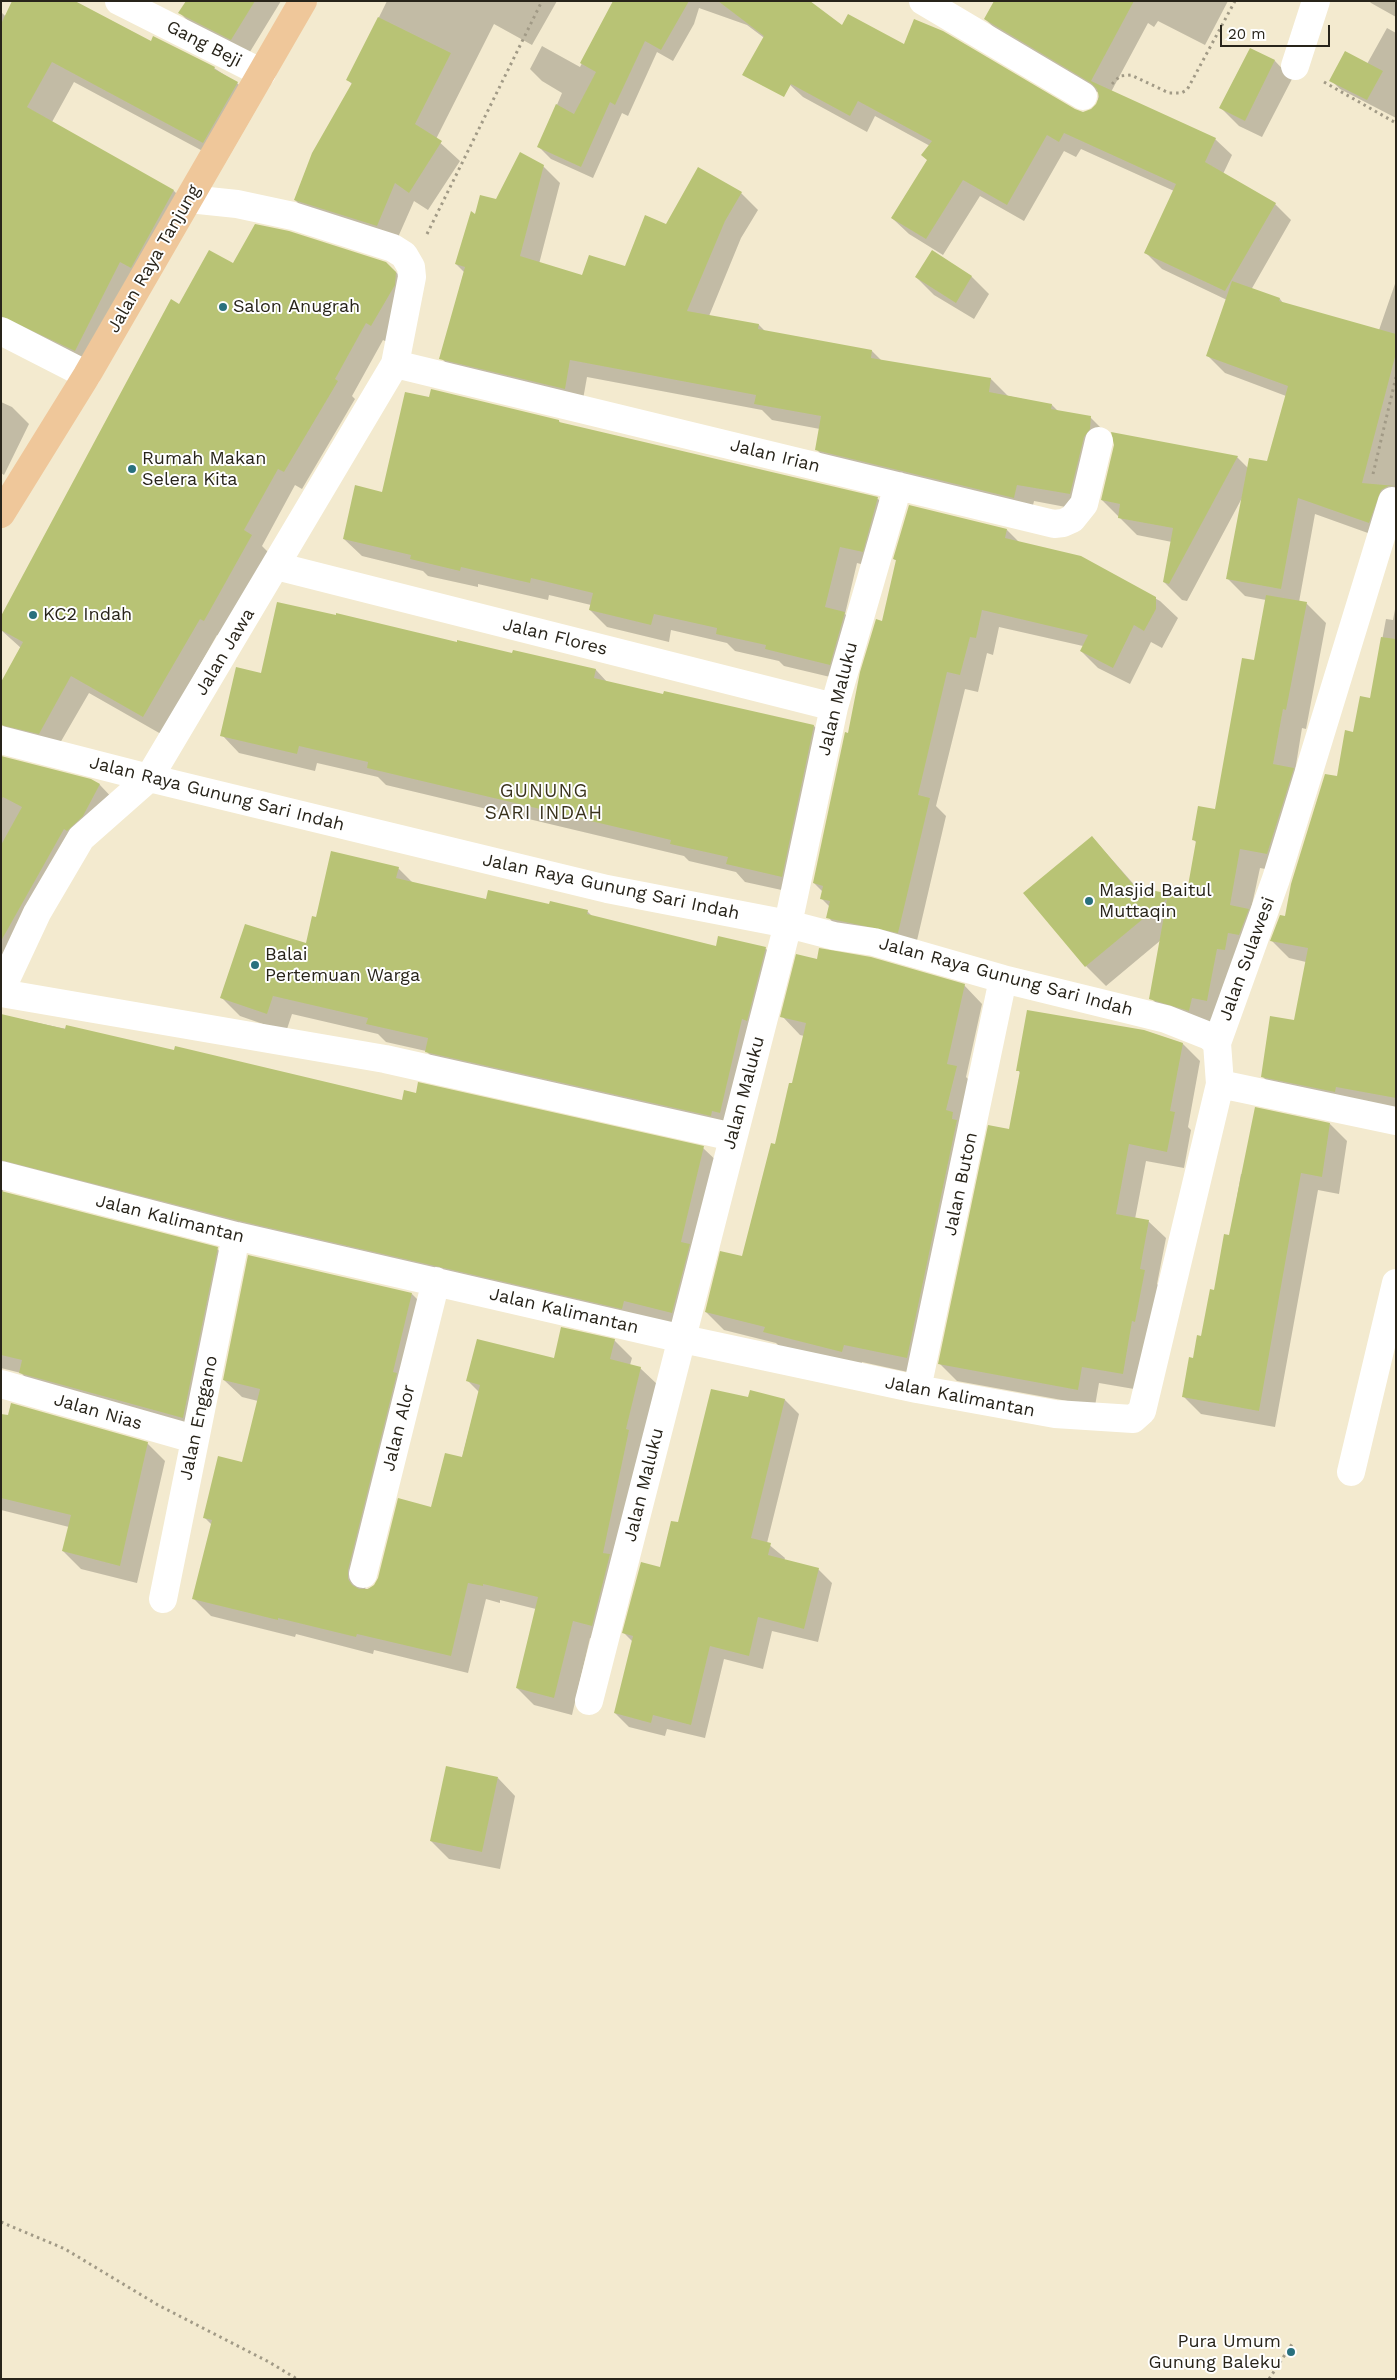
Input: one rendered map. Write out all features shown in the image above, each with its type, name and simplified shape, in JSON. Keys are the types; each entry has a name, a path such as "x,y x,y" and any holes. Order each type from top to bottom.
{"main road":[{"name":"Jalan Raya Tanjung","path":"1,514 87,375 303,1"}],"street":[{"name":"Gang Beji","path":"119,1 262,73"},
{"path":"923,1 1083,96"},
{"path":"1295,66 1316,1"},
{"path":"189,199 237,204 293,216 397,250 404,255 409,279"},
{"name":"Jalan Jawa","path":"1,991 37,913 81,838 149,778 395,364 409,279"},
{"path":"1,331 87,375"},
{"name":"Jalan Irian","path":"395,364 1054,524 1064,523 1076,516 1084,504 1099,441"},
{"name":"Jalan Maluku","path":"589,1701 788,924 834,707 898,486"},
{"name":"Jalan Sulawesi","path":"1133,1419 1142,1410 1220,1084 1217,1043 1276,879 1392,501"},
{"name":"Jalan Flores","path":"276,566 834,707"},
{"name":"Jalan Raya Gunung Sari Indah","path":"1,740 149,778 607,889 788,924 834,936 874,942 1003,979 1166,1019 1209,1036 1217,1043"},
{"name":"Jalan Buton","path":"917,1389 1003,979"},
{"path":"1,991 385,1059 733,1137"},
{"path":"1220,1084 1396,1122"},
{"name":"Jalan Kalimantan","path":"1,1175 236,1236 683,1339 917,1389 1055,1414 1133,1419"},
{"name":"Jalan Enggano","path":"163,1599 236,1236"},
{"name":"Jalan Alor","path":"363,1574 436,1281"},
{"path":"1351,1472 1396,1283"},
{"name":"Jalan Nias","path":"1,1384 194,1439"}],"path":[{"path":"409,279 542,1"},
{"path":"1083,96 1092,101 1103,99 1109,93 1113,82 1118,77 1128,74 1169,93 1181,93 1187,90 1235,1"},
{"path":"1295,66 1396,123"},
{"path":"1392,501 1369,492 1396,378"},
{"path":"1,2222 65,2248 158,2305 269,2362 296,2379"},
{"path":"1269,2379 1292,2344"}],"building":[{"path":"12,1 75,1 151,41 153,36 215,67 214,69 238,82 203,143 52,62 27,107 174,190 131,268 120,262 75,351 1,316 1,24"},
{"path":"186,1 255,1 231,40 178,13"},
{"path":"613,1 689,1 661,50 645,41 615,105 610,102 581,167 537,147 556,104 574,114 596,72 580,63"},
{"path":"718,1 810,1 842,25 848,14 904,44 914,19 943,31 1083,112 1091,109 1099,97 1097,89 1091,83 984,19 994,1 1134,1 1091,81 1216,138 1205,162 1276,203 1225,291 1144,253 1176,184 1064,133 1059,142 1047,135 1007,205 963,180 926,239 891,218 927,160 921,155 932,141 858,101 850,116 791,84 784,97 742,75 764,36"},
{"path":"378,17 451,53 415,124 442,141 409,193 395,183 377,226 294,200 312,153 352,83 346,80"},
{"path":"1250,48 1275,60 1245,121 1219,108"},
{"path":"1345,51 1383,71 1367,100 1329,81"},
{"path":"520,152 544,165 520,256 582,275 589,255 625,266 645,215 666,224 698,167 742,192 725,221 687,311 759,324 758,329 872,350 871,358 991,378 989,392 1052,404 1051,409 1091,416 1090,429 1084,437 1070,494 1017,485 1014,498 815,450 821,416 754,404 756,395 570,360 565,389 439,359 465,267 455,264 471,211 475,214 480,195 496,199"},
{"path":"255,224 289,231 386,262 396,272 395,285 371,326 366,323 335,379 338,381 284,472 278,469 244,530 252,535 204,621 200,619 143,717 71,676 39,734 1,725 1,682 23,642 1,630 1,616 171,299 179,304 209,250 233,263"},
{"path":"932,250 972,276 956,303 915,277"},
{"path":"1232,281 1280,298 1279,301 1396,334 1396,353 1362,483 1396,486 1388,486 1381,490 1369,523 1298,498 1281,589 1226,579 1249,458 1267,461 1288,386 1206,356"},
{"path":"431,389 559,420 559,422 878,497 863,552 840,547 825,607 845,612 830,665 765,649 766,645 716,634 717,628 654,614 651,625 589,610 593,593 531,578 530,583 461,567 460,571 410,559 411,555 343,539 355,485 382,492 405,392 429,397"},
{"path":"1111,432 1238,456 1169,584 1163,582 1173,528 1118,518 1120,504 1101,500 1114,445"},
{"path":"909,505 1007,529 1005,538 1081,556 1156,597 1156,609 1144,631 1134,625 1113,668 1080,651 1088,635 982,610 976,638 970,637 960,675 947,672 918,795 930,798 898,933 826,918 830,901 820,899 823,886 813,883 845,732 848,733 860,672 876,619 882,621 896,560 893,559"},
{"path":"1266,595 1307,602 1286,710 1283,709 1273,764 1294,768 1267,854 1240,849 1230,905 1249,909 1239,935 1228,933 1225,950 1217,949 1207,1001 1192,998 1189,1011 1149,999 1167,899 1085,967 1023,893 1092,836 1135,887 1186,897 1196,841 1192,840 1198,806 1215,809 1242,658 1254,660"},
{"path":"277,602 336,615 336,613 457,642 457,640 512,653 513,650 596,669 594,678 663,694 664,691 814,725 782,877 726,864 728,857 670,844 671,840 367,768 368,762 299,746 297,754 220,736 236,667 261,673"},
{"path":"1381,637 1396,639 1396,1098 1336,1087 1335,1092 1261,1077 1270,1016 1294,1020 1308,948 1270,941 1280,915 1285,916 1291,884 1325,774 1337,776 1345,730 1353,732 1360,696 1370,698"},
{"path":"1,756 91,779 100,784 83,816 67,831 64,829 1,941 1,845 22,807 3,797 1,800"},
{"path":"331,851 399,867 396,878 486,899 488,890 549,904 550,901 588,910 587,914 716,946 718,936 766,947 747,1021 742,1019 720,1113 712,1111 711,1116 425,1052 428,1038 366,1024 368,1018 273,996 267,1014 220,998 245,924 306,943 312,916 316,917"},
{"path":"819,948 871,957 965,984 947,1064 957,1066 946,1110 953,1112 952,1119 957,1120 907,1358 844,1345 842,1352 763,1332 765,1327 705,1312 720,1251 742,1256 771,1143 775,1144 789,1083 792,1083 806,1023 780,1017 796,954 817,959"},
{"path":"1027,1010 1144,1030 1183,1043 1170,1111 1175,1112 1167,1152 1129,1144 1116,1214 1149,1220 1140,1269 1145,1270 1135,1322 1132,1321 1123,1374 1082,1367 1078,1390 938,1364 988,1125 1009,1129 1020,1071 1016,1071"},
{"path":"1,1014 65,1029 66,1025 174,1050 175,1046 402,1100 404,1090 416,1093 418,1082 704,1146 681,1242 690,1244 672,1313 624,1301 622,1309 240,1221 1,1160"},
{"path":"1255,1107 1330,1123 1322,1177 1301,1173 1259,1411 1182,1397 1189,1357 1193,1358 1197,1335 1201,1336 1210,1289 1214,1290 1224,1234 1229,1235"},
{"path":"1,1191 218,1247 183,1418 19,1373 22,1360 1,1355"},
{"path":"248,1255 412,1293 393,1372 397,1373 348,1570 348,1579 352,1585 359,1589 368,1589 374,1585 378,1578 398,1498 431,1507 445,1453 462,1457 480,1385 466,1381 477,1339 554,1358 561,1327 615,1339 610,1359 641,1367 626,1429 629,1430 603,1553 610,1554 592,1626 573,1621 554,1698 516,1688 538,1597 483,1584 483,1586 468,1583 451,1656 357,1634 356,1637 278,1618 278,1620 192,1599 212,1520 203,1518 218,1456 242,1462 260,1389 223,1380"},
{"path":"711,1389 748,1397 750,1390 785,1399 751,1538 771,1543 768,1555 819,1568 804,1629 758,1617 749,1656 710,1646 691,1725 653,1715 651,1723 614,1713 633,1636 622,1633 641,1562 660,1567 671,1521 678,1522"},
{"path":"11,1403 148,1442 120,1566 62,1551 71,1515 1,1498 1,1414 8,1415"},
{"path":"446,1766 498,1777 482,1852 430,1841"}],"place":[{"name":"Salon Anugrah","path":"223,307"},
{"name":"Rumah Makan Selera Kita","path":"132,469"},
{"name":"KC2 Indah","path":"33,615"},
{"name":"Masjid Baitul Muttaqin","path":"1089,901"},
{"name":"Balai Pertemuan Warga","path":"255,965"},
{"name":"Pura Umum Gunung Baleku","path":"1291,2352"}],"district":[{"name":"GUNUNG SARI INDAH","path":"544,802"}]}
